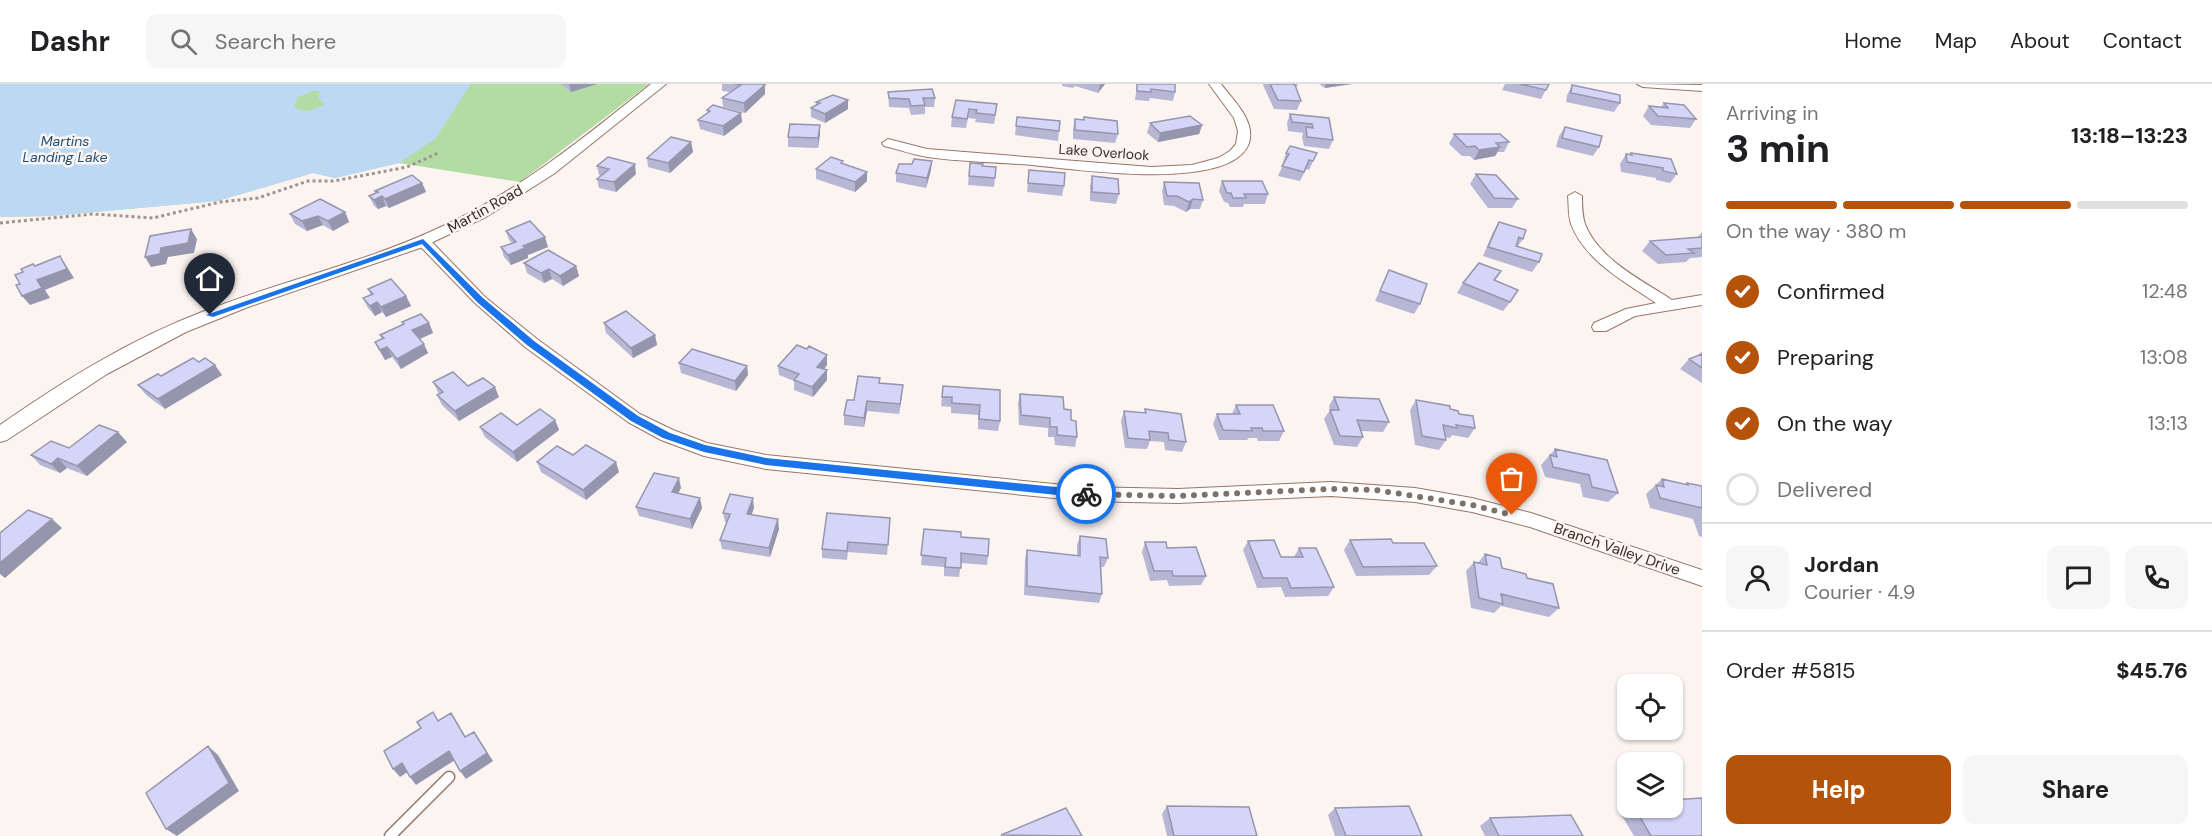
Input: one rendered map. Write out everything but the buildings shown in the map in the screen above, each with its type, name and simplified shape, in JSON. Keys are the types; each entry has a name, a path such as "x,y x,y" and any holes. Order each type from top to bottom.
{"street":[{"name":"Martin Road","path":"0,435 103,366 172,331 423,241 479,215 525,187 659,84"},
{"name":"Lake Overlook","path":"888,143 927,153 1151,171 1180,171 1205,167 1235,152 1242,143 1244,131 1238,116 1215,84"},
{"path":"1643,84 1702,88"},
{"path":"1575,196 1576,221 1590,245 1615,268 1669,305"},
{"name":"Branch Valley Drive","path":"423,241 480,300 531,343 634,418 667,435 704,449 766,462 1084,494 1178,496 1330,489 1415,495 1472,505 1531,520 1702,578"},
{"path":"1600,327 1631,312 1702,300"}],"lane":[{"path":"390,836 449,777"}],"path":[{"path":"0,223 93,214 153,218 220,202 258,198 308,181 334,181 407,167 438,153"}],"green space":[{"name":"Martins Landing Lake","path":"0,84 649,84 520,182 399,163 335,178 313,173 217,201 50,216 0,217"}],"water":[{"name":"Martins Landing Lake","path":"0,84 471,84 435,139 399,163 335,178 313,173 217,201 50,216 0,217","holes":["313,91 320,91 318,98 325,104 310,110 294,107 298,97"]}],"way so far":[{"path":"1086,494 1178,496 1330,489 1376,490 1472,505 1512,515"}],"route":[{"path":"210,315 423,241 480,300 531,343 634,418 667,435 704,449 766,462 1086,494"}]}
